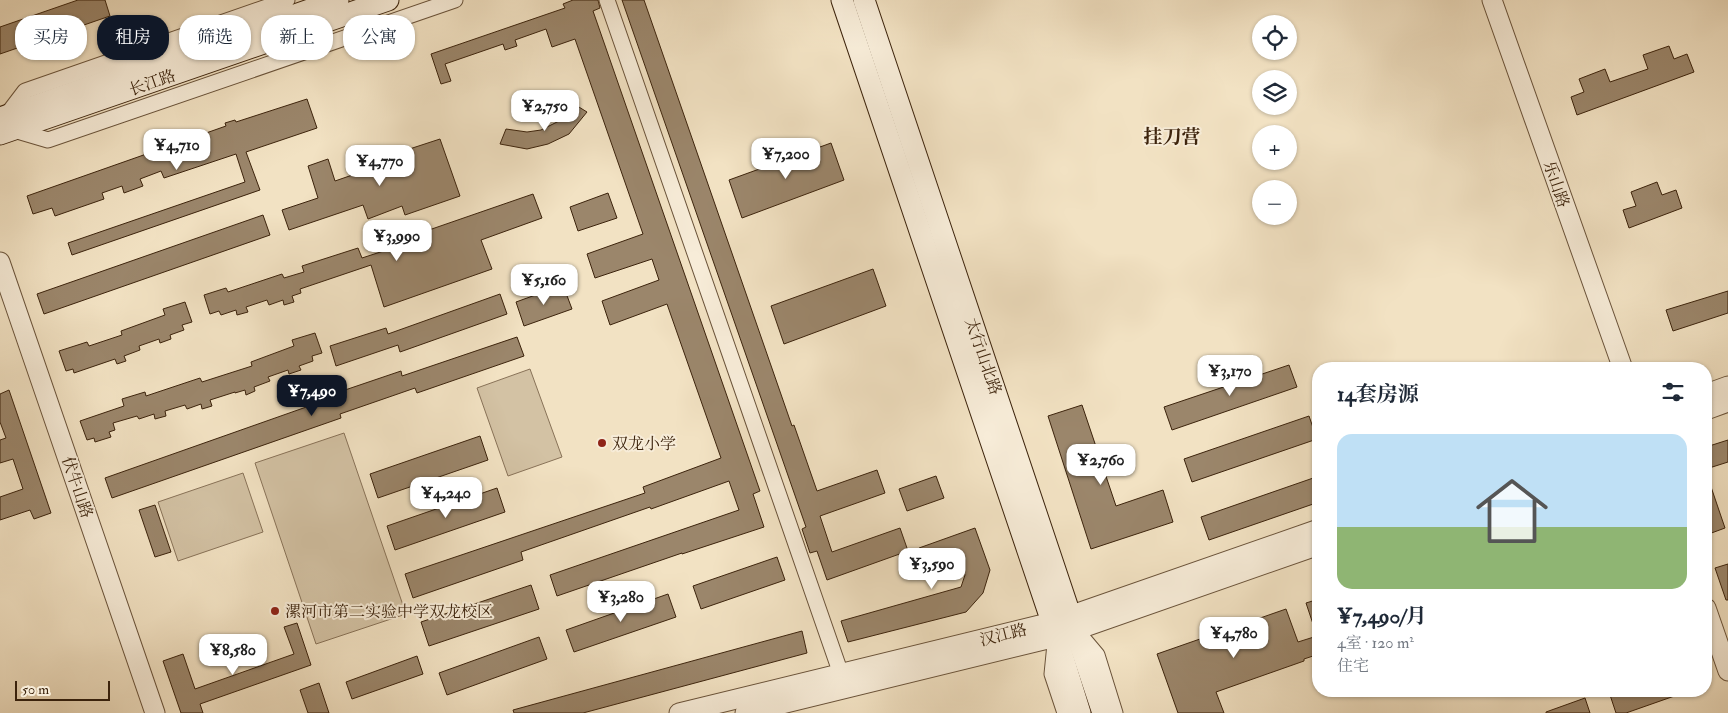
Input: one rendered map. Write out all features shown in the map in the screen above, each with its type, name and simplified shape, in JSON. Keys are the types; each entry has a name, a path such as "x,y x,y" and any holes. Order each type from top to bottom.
{"main road":[{"name":"长江路","path":"5,125 338,0"},
{"name":"长江路","path":"5,125 388,0"},
{"name":"太行山北路","path":"842,0 1064,626 1103,713"},
{"name":"太行山北路","path":"864,0 1064,626 1080,713"}],"street":[{"path":"287,0 25,91 5,125 48,140 455,0"},
{"path":"607,0 842,674"},
{"name":"乐山路","path":"1492,0 1621,362"},
{"name":"伏牛山路","path":"0,262 155,713"},
{"path":"1712,392 1728,386"},
{"path":"1712,408 1728,402"},
{"name":"汉江路","path":"679,713 842,674 1064,626 1312,533"},
{"name":"汉江路","path":"745,713 1064,626 1312,547"},
{"path":"1712,625 1728,671"},
{"path":"1065,713 1052,674 1064,626 1096,654 1115,713"}],"shaded area":[{"path":"530,369 562,457 508,476 477,388"},
{"path":"344,433 406,614 316,644 255,463"},
{"path":"243,473 263,532 178,561 158,502"}],"building":[{"path":"78,0 105,0 110,15 97,15 97,20 87,24 87,15 35,15"},
{"path":"573,0 598,0 600,8 593,11 760,491 753,494 764,527 557,596 550,575 739,510 729,481 521,552 523,560 413,598 405,574 645,493 643,487 721,458 667,304 610,325 602,301 659,280 652,259 595,278 587,254 643,234 575,39 552,47 546,29 515,40 517,46 505,50 503,44 445,64 451,81 441,84 431,54 565,8 563,4"},
{"path":"622,0 644,0 792,426 794,425 817,491 877,470 885,493 820,516 832,552 900,528 908,551 827,580 817,551 810,553 802,529 806,527"},
{"path":"15,22 15,49 0,54 0,27"},
{"path":"1669,46 1674,59 1687,54 1694,72 1577,115 1571,97 1584,92 1579,79 1605,69 1610,82 1648,69 1643,55"},
{"path":"307,99 317,128 246,152 260,190 72,255 68,243 245,182 236,154 164,178 161,171 140,179 143,186 124,193 122,186 102,193 104,199 55,216 52,208 33,214 27,196 226,126 225,123 235,120 236,122"},
{"path":"574,104 587,112 569,134 548,144 527,149 500,144 506,129 527,132 541,130 559,121"},
{"path":"440,139 460,196 405,215 402,206 368,219 363,205 289,230 282,210 318,198 308,166 328,159 335,181 387,163 385,157"},
{"path":"831,143 844,180 742,218 729,180"},
{"path":"1657,182 1662,195 1676,190 1682,208 1629,228 1623,210 1636,206 1631,192"},
{"path":"608,193 617,218 578,231 570,207"},
{"path":"533,194 542,218 481,240 492,269 384,307 371,265 300,289 301,293 292,296 294,302 284,305 283,300 269,305 267,300 246,307 248,312 237,315 236,310 221,315 219,311 210,314 204,295 226,288 228,292 282,274 284,278 304,272 302,266 358,248 362,258 402,245 400,240"},
{"path":"263,215 270,235 44,314 37,294"},
{"path":"873,269 886,306 784,344 771,306"},
{"path":"563,285 572,309 524,326 516,302"},
{"path":"1728,291 1728,313 1673,331 1666,310"},
{"path":"500,294 507,314 400,352 398,345 336,366 330,346 386,328 388,334"},
{"path":"185,302 192,322 182,325 184,330 170,335 171,339 160,343 159,339 139,346 140,350 124,356 126,361 117,364 115,359 74,373 73,369 66,371 59,351 87,342 89,346 122,335 121,331 165,315 163,309"},
{"path":"315,333 322,353 312,356 313,361 299,366 301,370 289,374 288,370 268,377 270,381 254,387 255,391 246,395 245,390 235,392 210,400 212,406 202,409 201,404 187,409 185,405 165,411 166,416 155,419 154,414 139,419 137,416 113,423 115,430 109,432 111,437 95,442 94,438 87,440 80,421 124,406 122,399 145,392 146,396 200,378 202,382 252,366 251,362 294,346 292,340"},
{"path":"517,337 524,356 417,393 415,388 340,414 341,418 112,498 105,478 346,393 345,390 401,371 402,376"},
{"path":"1289,365 1297,387 1172,430 1164,407"},
{"path":"9,390 51,513 34,519 30,510 0,520 0,497 23,489 13,459 0,463 0,440 6,438 0,422 0,394"},
{"path":"1082,405 1116,506 1163,490 1173,522 1091,549 1048,416"},
{"path":"1309,416 1312,425 1312,441 1192,482 1184,459"},
{"path":"480,436 488,460 378,498 370,474"},
{"path":"1728,440 1728,462 1712,467 1712,445"},
{"path":"936,476 944,498 907,511 899,489"},
{"path":"1312,478 1312,504 1209,540 1201,517"},
{"path":"497,488 505,512 395,550 387,526"},
{"path":"1712,490 1725,528 1712,533"},
{"path":"155,505 171,552 155,557 139,510"},
{"path":"975,528 990,570 983,593 966,612 848,642 841,621 961,587 965,575 960,559 927,571 919,548"},
{"path":"777,557 785,580 701,609 693,586"},
{"path":"1728,564 1728,600 1726,600 1715,568"},
{"path":"531,585 539,609 429,646 421,622"},
{"path":"668,594 676,617 574,652 566,630"},
{"path":"1312,601 1312,621 1306,603"},
{"path":"1286,609 1298,642 1312,638 1312,656 1304,659 1304,661 1216,692 1224,713 1178,713 1157,654"},
{"path":"297,623 311,665 200,704 203,713 181,713 163,661 183,654 195,689 294,654 284,627"},
{"path":"802,631 807,653 583,713 514,713 513,710"},
{"path":"539,637 547,659 447,695 439,673"},
{"path":"417,656 423,674 352,699 346,682"},
{"path":"319,683 329,713 308,713 300,690"},
{"path":"1611,697 1672,697 1626,713 1616,713"},
{"path":"1585,698 1590,713 1546,713 1546,712"}],"place":[{"name":"双龙小学","path":"602,443"},
{"name":"漯河市第二实验中学双龙校区","path":"275,611"}],"district":[{"name":"挂刀营","path":"1172,136"}]}
